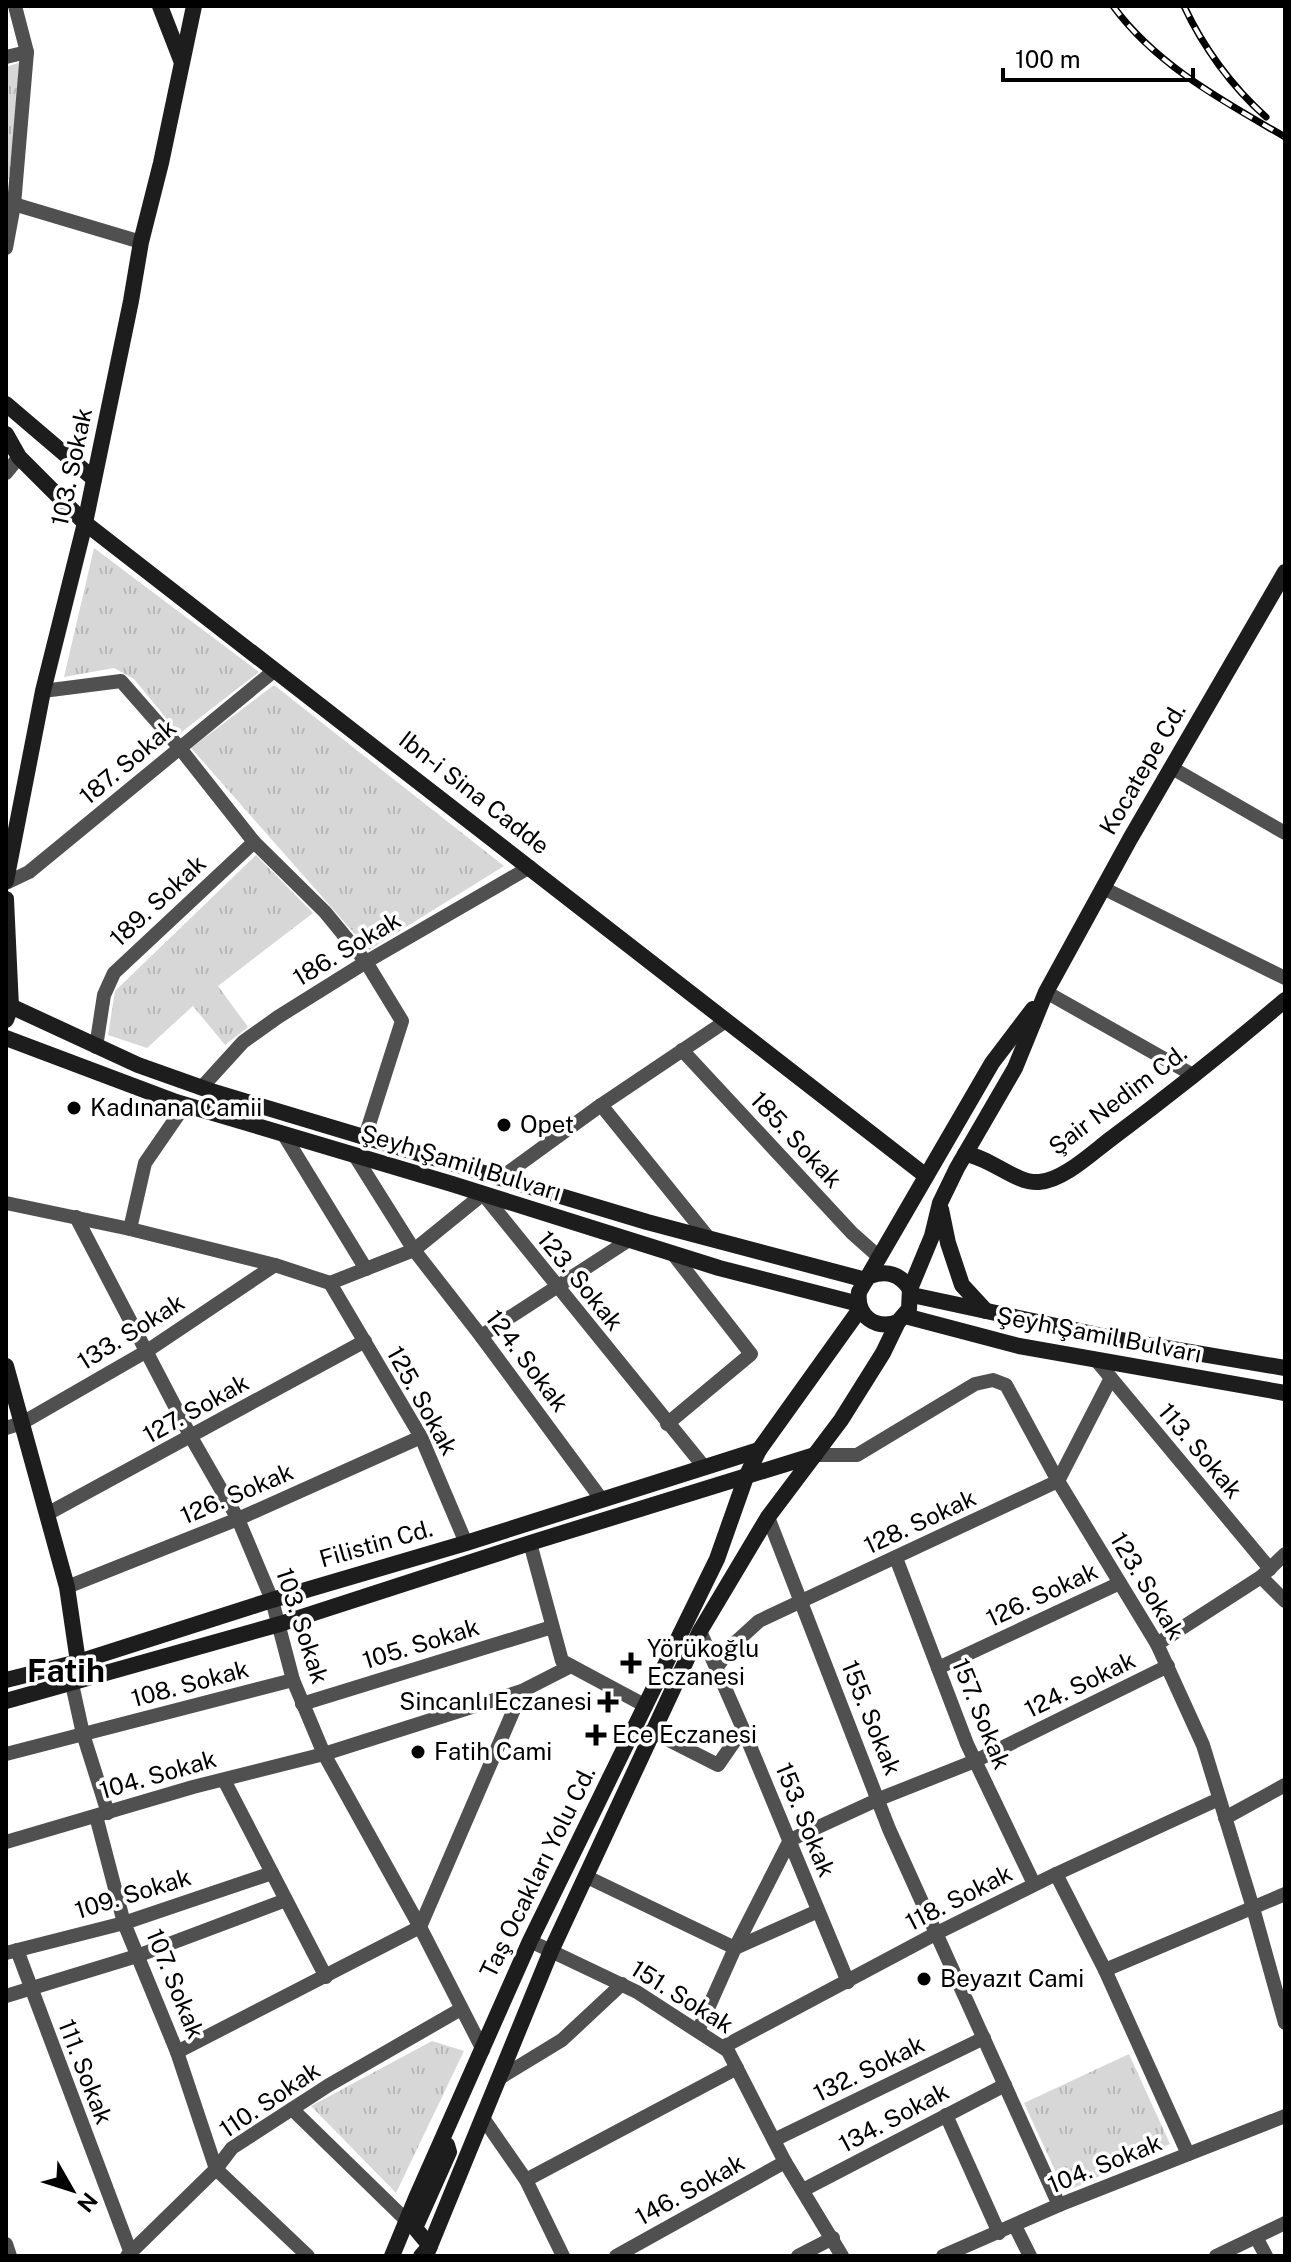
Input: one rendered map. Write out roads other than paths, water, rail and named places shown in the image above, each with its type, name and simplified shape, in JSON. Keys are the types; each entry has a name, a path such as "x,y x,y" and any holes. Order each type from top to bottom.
{"main road":[{"path":"160,6 181,62"},
{"name":"103. Sokak","path":"6,882 43,691 85,523 141,242 194,6"},
{"path":"6,404 94,479"},
{"name":"Ibn-i Sina Cadde","path":"6,434 19,457 85,523 926,1176"},
{"name":"Kocatepe Cd.","path":"911,1292 932,1236 940,1203 1015,1068 1046,992 1285,572"},
{"path":"6,899 8,1010"},
{"name":"Kocatepe Cd.","path":"868,1278 992,1063 1046,992"},
{"name":"Şair Nedim Cd.","path":"965,1154 979,1156 1026,1180 1040,1182 1066,1172 1285,1000"},
{"name":"Şeyh Şamil Bulvarı","path":"8,1010 138,1065 202,1087 647,1222 868,1278 894,1274 911,1292 986,1311 1131,1342 1285,1368"},
{"name":"Şeyh Şamil Bulvarı","path":"6,1038 185,1105 719,1268 860,1306 872,1322 881,1325 901,1319 1019,1346 1285,1393"},
{"path":"940,1203 948,1243 962,1285 986,1311"},
{"path":"860,1306 859,1292 868,1278"},
{"path":"901,1319 909,1309 911,1292"},
{"name":"Taş Ocakları Yolu Cd.","path":"392,2256 530,1941 717,1559 746,1477 759,1450 860,1306"},
{"name":"Taş Ocakları Yolu Cd.","path":"428,2254 551,1951 700,1631 768,1517 841,1420 901,1319"},
{"path":"6,1366 14,1426 47,1514 67,1587 78,1662 72,1684"},
{"name":"Filistin Cd.","path":"6,1680 78,1662 759,1450"},
{"name":"Filistin Cd.","path":"6,1701 280,1624 815,1455"},
{"path":"428,2254 415,2228 449,2152 444,2136"}],"street":[{"path":"6,248 27,52 15,6"},
{"path":"6,57 27,52"},
{"path":"10,204 141,242"},
{"path":"6,473 19,457"},
{"name":"187. Sokak","path":"6,882 29,872 275,670"},
{"path":"43,691 121,681 179,747 254,842 325,912 366,962 402,1021 365,1137"},
{"path":"1172,768 1285,833"},
{"name":"189. Sokak","path":"96,1047 104,995 114,973 254,842"},
{"name":"186. Sokak","path":"202,1087 243,1042 366,962 530,867"},
{"path":"1103,888 1285,978"},
{"path":"1046,992 1193,1075"},
{"path":"502,1177 601,1105 726,1021"},
{"name":"185. Sokak","path":"682,1050 852,1233 879,1257"},
{"path":"130,1229 145,1163 185,1105"},
{"path":"601,1105 707,1236"},
{"path":"284,1135 366,1269"},
{"name":"124. Sokak","path":"355,1156 414,1250 602,1500"},
{"path":"6,1203 130,1229 275,1265 330,1283 414,1250 483,1194"},
{"name":"123. Sokak","path":"483,1194 705,1468"},
{"name":"103. Sokak","path":"76,1217 191,1437 238,1519 272,1600 293,1680 324,1754 420,1927 483,2050"},
{"path":"481,1336 629,1240"},
{"path":"667,1424 751,1354 673,1254"},
{"name":"133. Sokak","path":"14,1426 147,1351 275,1265"},
{"name":"125. Sokak","path":"330,1283 421,1437 466,1543"},
{"name":"127. Sokak","path":"47,1514 365,1341"},
{"name":"113. Sokak","path":"1096,1360 1285,1601"},
{"path":"1058,1481 1111,1378"},
{"name":"123. Sokak","path":"815,1455 857,1455 975,1384 993,1380 1006,1385 1058,1481 1157,1644 1203,1745 1285,2023"},
{"name":"126. Sokak","path":"67,1587 238,1519 421,1437"},
{"name":"128. Sokak","path":"716,1668 751,1627 800,1601 1058,1481"},
{"name":"155. Sokak","path":"768,1517 889,1829 1059,2205"},
{"path":"530,1543 562,1661 646,1706"},
{"path":"1157,1644 1266,1573 1285,1554"},
{"name":"157. Sokak","path":"896,1558 975,1761 1034,1884"},
{"name":"126. Sokak","path":"938,1668 1120,1583"},
{"name":"105. Sokak","path":"302,1704 552,1627"},
{"name":"153. Sokak","path":"700,1631 848,1982"},
{"name":"104. Sokak","path":"6,1842 324,1754 522,1691 571,1666"},
{"name":"124. Sokak","path":"790,1840 879,1799 975,1761 1168,1666"},
{"name":"108. Sokak","path":"6,1754 293,1680"},
{"name":"107. Sokak","path":"72,1684 124,1923 177,2052 216,2169"},
{"path":"177,2052 420,1927 522,1691"},
{"path":"651,1731 718,1765 743,1729"},
{"path":"224,1780 326,1977"},
{"path":"1225,1818 1285,1785"},
{"name":"118. Sokak","path":"723,2047 1034,1884 1219,1799"},
{"path":"698,2031 735,1948 790,1840"},
{"name":"109. Sokak","path":"11,1952 124,1923 272,1873"},
{"path":"1056,1874 1105,1970 1188,2154"},
{"path":"587,1877 735,1948 818,1911"},
{"path":"1105,1970 1285,1894"},
{"path":"6,1996 137,1956 286,1900"},
{"name":"151. Sokak","path":"530,1941 622,1984 728,2051 785,2162 842,2256"},
{"name":"111. Sokak","path":"11,1952 31,1990 130,2255"},
{"path":"498,2079 562,2040 622,1984"},
{"name":"110. Sokak","path":"130,2255 216,2169 232,2148 461,2009"},
{"name":"132. Sokak","path":"774,2140 984,2038"},
{"path":"526,2180 737,2068"},
{"name":"134. Sokak","path":"803,2190 1005,2085"},
{"path":"292,2109 407,2221"},
{"path":"946,2115 999,2233"},
{"name":"104. Sokak","path":"943,2256 1059,2205 1285,2116"},
{"path":"483,2118 526,2180 563,2256"},
{"name":"146. Sokak","path":"616,2256 785,2162"},
{"path":"216,2169 308,2256"},
{"path":"1216,2256 1285,2223"},
{"path":"1015,2226 1030,2256"},
{"path":"1256,2237 1266,2256"},
{"path":"798,2256 833,2238"},
{"path":"6,2244 10,2256"}],"railway":[{"path":"1113,6 1130,27 1170,64 1285,137"},
{"path":"1184,6 1219,66 1266,117"}],"place":[{"name":"Kadınana Camii","path":"74,1108"},
{"name":"Opet","path":"504,1125"},
{"name":"Yörükoğlu Eczanesi","path":"631,1663"},
{"name":"Sincanlı Eczanesi","path":"608,1702"},
{"name":"Ece Eczanesi","path":"596,1735"},
{"name":"Fatih Cami","path":"418,1752"},
{"name":"Beyazıt Cami","path":"924,1979"}],"district":[{"name":"Fatih","path":"66,1671"}]}
